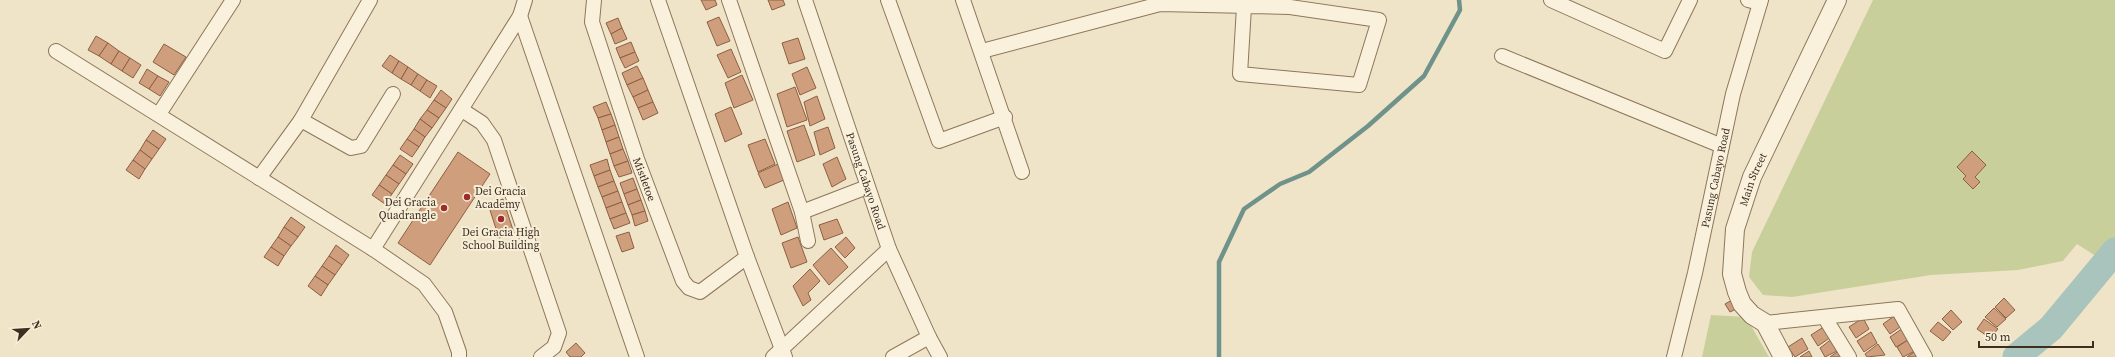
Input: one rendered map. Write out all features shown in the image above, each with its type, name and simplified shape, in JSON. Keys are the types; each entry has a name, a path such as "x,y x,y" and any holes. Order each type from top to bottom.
{"street":[{"path":"159,114 233,0"},
{"path":"259,178 301,120 370,0"},
{"path":"373,249 520,16 525,0"},
{"name":"Mistletoe","path":"594,0 592,22 594,29 637,159 684,282 689,288 700,292 747,257"},
{"path":"658,0 780,354 889,249"},
{"path":"729,0 802,212 808,241"},
{"name":"Pasung Cabayo Road","path":"805,0 889,249 929,337 940,357"},
{"path":"888,0 939,140 1005,117"},
{"path":"963,0 1005,117 1022,172"},
{"path":"1551,0 1665,52 1690,0"},
{"name":"Main Street","path":"1783,357 1765,323 1752,315 1742,304 1736,292 1732,274 1735,229 1752,177 1836,0"},
{"name":"Pasung Cabayo Road","path":"1674,357 1722,146 1732,94 1756,1"},
{"path":"982,51 1160,2 1244,7 1292,4 1379,20 1359,85 1240,74 1244,7"},
{"path":"520,16 637,357"},
{"path":"56,51 373,249 424,284 445,312 459,352 459,357"},
{"path":"1502,56 1722,146"},
{"path":"301,120 351,148 361,146 393,94"},
{"path":"462,110 482,123 494,140 559,333 554,347 541,357"},
{"path":"802,212 867,187"},
{"path":"1765,323 1826,318 1898,309 1924,357"},
{"path":"1826,318 1850,357"},
{"path":"893,357 929,337"}],"green space":[{"path":"1873,0 2115,0 2115,251 2105,262 2077,244 2063,261 2018,270 1931,275 1792,297 1763,295 1749,277 1752,252"},
{"path":"1711,315 1746,317 1769,357 1702,357"}],"building":[{"path":"701,0 715,0 717,5 706,10"},
{"path":"768,0 783,0 785,5 772,10"},
{"path":"719,17 730,41 717,46 707,22"},
{"path":"618,18 622,28 611,34 606,23"},
{"path":"622,28 627,39 615,44 611,34"},
{"path":"96,36 108,43 99,56 88,50"},
{"path":"798,38 805,59 789,64 782,43"},
{"path":"631,42 635,52 620,58 616,48"},
{"path":"108,43 119,51 111,64 99,56"},
{"path":"164,44 186,57 174,75 153,62"},
{"path":"731,49 741,72 728,78 717,55"},
{"path":"119,51 130,58 122,71 111,64"},
{"path":"635,52 639,61 625,68 620,58"},
{"path":"390,55 399,61 392,73 382,66"},
{"path":"130,58 141,65 133,78 122,71"},
{"path":"399,61 408,67 401,79 392,73"},
{"path":"637,66 643,78 627,85 622,73"},
{"path":"408,67 418,74 411,85 401,79"},
{"path":"807,67 816,88 800,95 792,74"},
{"path":"147,69 158,76 149,89 139,83"},
{"path":"418,74 427,80 420,91 411,85"},
{"path":"742,75 753,100 734,108 725,83"},
{"path":"158,76 169,82 160,96 149,89"},
{"path":"643,78 648,90 633,97 627,85"},
{"path":"427,80 437,86 430,98 420,91"},
{"path":"795,87 807,120 787,127 777,94"},
{"path":"441,90 452,99 446,108 434,100"},
{"path":"648,90 653,102 638,108 633,97"},
{"path":"817,96 825,119 810,126 804,102"},
{"path":"434,100 446,108 439,118 427,110"},
{"path":"606,102 611,114 598,118 593,107"},
{"path":"653,102 658,113 643,120 638,108"},
{"path":"731,107 742,134 725,142 715,114"},
{"path":"427,110 439,118 432,128 420,119"},
{"path":"611,114 615,125 602,130 598,118"},
{"path":"420,119 432,128 425,137 414,129"},
{"path":"615,125 619,137 606,142 602,130"},
{"path":"804,125 815,155 797,162 787,131"},
{"path":"828,127 835,148 820,155 814,132"},
{"path":"414,129 425,137 419,147 407,139"},
{"path":"153,130 166,139 159,149 146,140"},
{"path":"619,137 623,149 610,154 606,142"},
{"path":"407,139 419,147 412,157 400,149"},
{"path":"765,139 775,164 758,172 748,145"},
{"path":"146,140 159,149 152,159 140,150"},
{"path":"623,149 628,161 614,166 610,154"},
{"path":"140,150 152,159 145,169 133,160"},
{"path":"1972,151 1986,165 1975,177 1980,182 1973,189 1963,179 1966,176 1957,167"},
{"name":"Dei Gracia Quadrangle","path":"458,152 490,174 430,265 398,243"},
{"path":"400,155 413,164 406,174 393,165"},
{"path":"837,157 846,179 832,187 823,164"},
{"path":"607,159 610,170 594,176 590,165"},
{"path":"133,160 145,169 139,179 126,170"},
{"path":"628,161 632,173 619,177 614,166"},
{"path":"778,164 784,180 765,188 758,173"},
{"path":"393,165 406,174 399,184 386,175"},
{"path":"610,170 614,181 598,187 594,176"},
{"path":"386,175 399,184 392,194 379,185"},
{"path":"633,178 637,189 624,194 620,183"},
{"path":"614,181 618,191 602,197 598,187"},
{"path":"379,185 392,194 385,204 372,195"},
{"path":"637,189 641,200 628,205 624,194"},
{"path":"618,191 622,202 606,208 602,197"},
{"name":"Dei Gracia High School Building","path":"503,199 514,233 499,238 488,204"},
{"path":"641,200 645,211 632,215 628,205"},
{"path":"622,202 626,213 610,219 606,208"},
{"path":"788,202 797,228 781,235 772,209"},
{"path":"645,211 648,221 635,226 632,215"},
{"path":"626,213 630,223 614,229 610,219"},
{"path":"291,217 305,227 298,237 284,227"},
{"path":"837,219 843,233 824,240 819,225"},
{"path":"284,227 298,237 291,246 278,237"},
{"path":"629,232 634,248 622,252 616,236"},
{"path":"278,237 291,246 284,256 271,247"},
{"path":"798,237 807,262 791,268 782,243"},
{"path":"846,237 855,248 845,258 835,247"},
{"path":"336,245 349,255 342,265 329,256"},
{"path":"271,247 284,256 278,266 264,257"},
{"path":"831,248 848,267 829,285 813,265"},
{"path":"329,256 342,265 335,275 322,266"},
{"path":"322,266 335,275 328,285 315,276"},
{"path":"810,269 820,281 808,293 811,300 803,306 793,286"},
{"path":"315,276 328,285 321,296 308,286"},
{"path":"2004,298 2015,310 2006,318 1995,307"},
{"path":"1734,299 1738,308 1730,312 1725,304"},
{"path":"1994,308 2006,319 1997,327 1985,317"},
{"path":"1951,310 1962,322 1953,330 1942,319"},
{"path":"1897,314 1903,325 1890,334 1883,324"},
{"path":"1863,318 1869,329 1856,338 1849,327"},
{"path":"1984,319 1998,329 1990,338 1977,329"},
{"path":"1938,322 1951,332 1943,341 1930,331"},
{"path":"1825,326 1831,337 1818,346 1811,335"},
{"path":"1903,328 1910,339 1896,347 1890,337"},
{"path":"1871,332 1877,343 1864,352 1857,341"},
{"path":"1802,338 1808,349 1795,357 1788,347"},
{"path":"1833,338 1839,350 1825,357 1820,348"},
{"path":"1911,338 1917,350 1903,357 1897,347"},
{"path":"576,343 585,353 581,357 570,357 566,352"},
{"path":"1878,344 1885,355 1867,357 1865,354"},
{"path":"1840,350 1844,357 1830,357"},
{"path":"1917,350 1920,357 1907,357"},
{"path":"1809,351 1812,357 1800,357"}],"waterway":[{"path":"1219,357 1219,262 1244,209 1280,184 1309,172 1368,126 1424,76 1460,10 1459,0"},
{"path":"2016,357 2051,328 2115,251"}],"place":[{"name":"Dei Gracia Academy","path":"467,197"},
{"name":"Dei Gracia Quadrangle","path":"444,208"},
{"name":"Dei Gracia High School Building","path":"501,219"}]}
